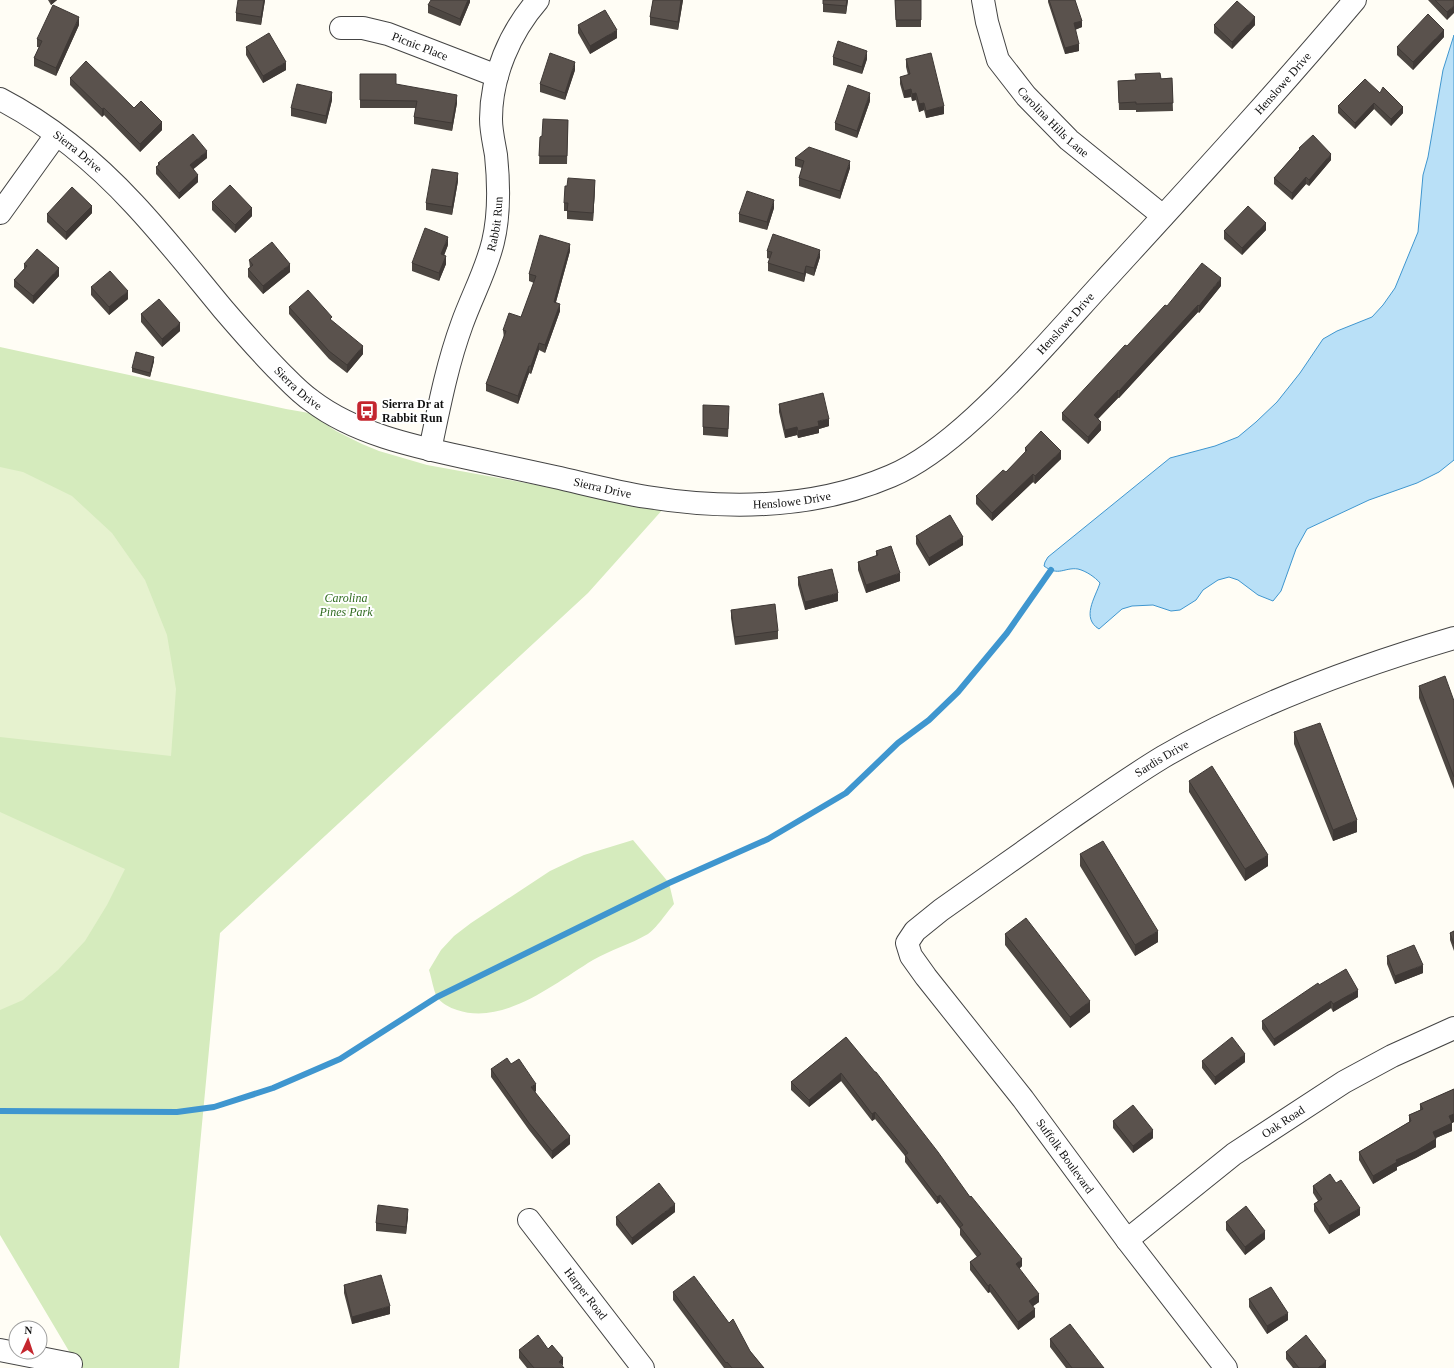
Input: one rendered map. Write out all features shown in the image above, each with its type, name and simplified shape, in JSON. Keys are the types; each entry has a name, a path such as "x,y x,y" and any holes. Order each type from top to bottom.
{"street":[{"name":"Rabbit Run","path":"430,450 444,382 462,324 486,268 496,227 499,189 491,119 497,76 507,45 528,11 538,0"},
{"name":"Carolina Hills Lane","path":"983,0 987,22 998,60 1026,96 1069,140 1163,216"},
{"name":"Henslowe Drive","path":"694,502 743,505 777,504 806,500 857,487 893,475 925,457 952,438 1005,390 1163,216 1355,0"},
{"name":"Picnic Place","path":"341,28 363,28 388,34 497,76"},
{"name":"Sierra Drive","path":"0,99 56,135 106,176 136,205 245,334 292,383 312,401 338,418 382,436 430,450 646,496 694,502"},
{"path":"0,213 56,135"},
{"name":"Sardis Drive","path":"907,943 915,931 941,910 1125,781 1163,757 1216,729 1300,691 1362,668 1454,638"},
{"name":"Suffolk Boulevard","path":"907,943 911,956 926,978 1023,1099 1127,1240 1226,1368"},
{"name":"Oak Road","path":"1127,1240 1234,1154 1344,1082 1392,1056 1454,1028"},
{"name":"Harper Road","path":"529,1220 643,1368"},
{"path":"0,1350 71,1364"}],"green space":[{"name":"Carolina Pines Park","path":"0,347 309,413 336,431 362,444 379,451 427,465 664,508 588,593 220,933 179,1368 79,1368 0,1235"},
{"path":"0,467 23,472 72,496 112,533 145,580 167,635 176,689 171,756 0,737"},
{"path":"0,812 125,869 107,905 85,941 58,970 23,1000 0,1010"},
{"path":"633,840 669,883 674,904 651,932 635,941 600,956 546,990 511,1007 493,1012 475,1013 454,1009 446,1005 437,997 429,970 441,950 454,936 471,923 550,871 584,855"}],"water":[{"path":"1454,35 1454,460 1439,472 1417,483 1369,500 1307,529 1296,549 1281,591 1273,601 1258,595 1238,580 1229,577 1218,580 1203,590 1196,600 1180,610 1171,611 1153,605 1132,606 1122,609 1099,629 1091,619 1090,614 1100,583 1090,574 1081,570 1073,569 1054,571 1044,566 1045,562 1048,557 1170,458 1215,446 1238,437 1277,402 1300,373 1323,339 1337,331 1372,317 1383,305 1395,288 1418,232 1423,175 1428,157 1443,70"}],"building":[{"path":"238,0 264,0 261,17 236,13"},
{"path":"431,0 468,0 460,19 428,5"},
{"path":"653,0 681,0 678,22 650,17"},
{"path":"823,0 847,0 846,6 823,4"},
{"path":"895,0 921,0 921,20 896,20"},
{"path":"1049,0 1075,0 1082,21 1074,23 1079,44 1065,48"},
{"path":"1435,0 1454,0 1454,6 1447,12"},
{"path":"1237,1 1255,17 1232,42 1214,25"},
{"path":"53,5 79,17 56,68 34,58 42,41 37,39"},
{"path":"605,10 617,30 590,46 578,25"},
{"path":"1428,14 1444,30 1413,62 1397,47"},
{"path":"269,33 286,62 263,76 246,47"},
{"path":"838,41 867,51 862,67 833,57"},
{"path":"550,53 575,62 565,93 540,84"},
{"path":"931,53 944,106 926,111 924,103 919,104 916,93 912,94 911,89 904,91 900,77 910,74 906,59"},
{"path":"86,61 134,108 141,101 162,122 140,144 104,108 102,109 70,78"},
{"path":"1160,73 1161,79 1172,78 1173,103 1119,103 1118,81 1136,80 1135,74"},
{"path":"360,74 396,74 396,84 457,95 452,123 414,117 417,101 360,100"},
{"path":"1365,79 1380,93 1383,87 1403,107 1391,119 1374,103 1355,123 1338,106"},
{"path":"297,84 332,92 326,116 291,108"},
{"path":"848,85 870,93 857,131 835,123"},
{"path":"543,119 568,120 567,156 539,156"},
{"path":"193,134 207,151 190,165 198,175 179,193 156,167 160,164 158,163"},
{"path":"1313,135 1331,154 1309,180 1306,177 1292,193 1274,178 1300,149 1299,148"},
{"path":"809,147 850,161 840,191 799,178 804,161 795,158"},
{"path":"432,169 458,173 452,207 426,203"},
{"path":"568,178 595,180 593,213 567,211 568,203 564,203 565,186 567,186"},
{"path":"230,185 252,208 235,225 212,202"},
{"path":"72,187 92,206 66,232 47,214"},
{"path":"747,191 774,200 767,222 739,214"},
{"path":"1248,206 1266,223 1242,248 1224,231"},
{"path":"425,228 448,237 441,254 446,256 439,273 412,263"},
{"path":"773,234 820,250 814,268 806,266 804,274 768,263 772,252 767,251"},
{"path":"540,235 570,244 554,302 560,304 545,345 539,343 518,396 486,384 506,331 503,330 509,313 521,317 536,276 529,274"},
{"path":"272,242 290,264 263,286 248,269 253,265 249,260"},
{"path":"37,249 59,268 33,296 14,280 27,266 24,264"},
{"path":"1202,263 1221,278 1199,306 1198,305 1119,391 1118,390 1094,415 1101,422 1088,437 1062,413 1125,345 1127,346 1165,305 1167,306"},
{"path":"110,271 128,291 109,307 91,287"},
{"path":"308,290 332,317 330,319 363,346 347,365 329,351 289,307"},
{"path":"159,299 180,323 162,339 141,314"},
{"path":"136,352 154,357 150,373 132,368"},
{"path":"823,393 829,419 818,421 819,426 798,431 797,427 785,430 779,404"},
{"path":"703,405 729,406 728,429 703,427"},
{"path":"1041,431 1061,451 1035,476 1033,474 992,513 976,496 1003,470 1006,472 1027,450 1025,448"},
{"path":"950,515 963,537 929,558 916,536"},
{"path":"891,546 900,573 866,585 858,562 878,555 876,551"},
{"path":"832,569 838,593 805,602 798,577"},
{"path":"775,604 778,631 735,637 731,610"},
{"path":"1445,676 1454,701 1454,777 1419,686"},
{"path":"1320,723 1357,820 1333,830 1294,732"},
{"path":"1212,766 1268,855 1245,869 1189,781"},
{"path":"1103,841 1158,931 1135,945 1080,854"},
{"path":"1026,918 1090,1001 1070,1017 1005,934"},
{"path":"1454,931 1454,944 1450,933"},
{"path":"1414,945 1423,965 1395,976 1387,956"},
{"path":"1346,969 1358,990 1333,1004 1331,1001 1274,1039 1262,1021 1318,983 1319,985"},
{"path":"846,1037 876,1072 938,1152 970,1197 971,1196 1022,1259 1016,1264 1039,1294 1029,1301 1035,1309 1018,1322 990,1284 988,1286 970,1262 981,1254 960,1227 963,1225 940,1195 937,1197 905,1155 908,1153 875,1112 872,1114 841,1073 809,1100 791,1082"},
{"path":"1232,1037 1245,1054 1215,1077 1202,1061"},
{"path":"507,1058 511,1064 519,1059 536,1084 531,1087 570,1136 552,1151 529,1123 491,1069"},
{"path":"1454,1089 1454,1114 1449,1116 1452,1123 1433,1132 1436,1139 1416,1151 1396,1160 1397,1162 1373,1176 1359,1152 1411,1121 1409,1115 1423,1109 1420,1104"},
{"path":"1133,1105 1153,1130 1133,1146 1113,1121"},
{"path":"1330,1174 1336,1183 1341,1180 1360,1208 1329,1226 1314,1204 1322,1199 1313,1186"},
{"path":"659,1183 675,1204 632,1238 616,1217"},
{"path":"378,1205 408,1209 406,1227 376,1223"},
{"path":"1246,1206 1265,1231 1245,1247 1226,1222"},
{"path":"381,1275 390,1306 352,1317 344,1285"},
{"path":"694,1276 729,1323 733,1319 750,1351 764,1368 732,1368 727,1362 726,1363 673,1292"},
{"path":"1271,1287 1288,1313 1267,1326 1249,1299"},
{"path":"1070,1324 1104,1368 1072,1368 1050,1339"},
{"path":"538,1335 548,1349 552,1345 563,1358 559,1362 564,1368 534,1368 519,1350"},
{"path":"1306,1335 1326,1361 1318,1368 1299,1368 1286,1352"}],"waterway":[{"path":"0,1111 177,1112 214,1107 273,1088 340,1059 437,997 669,883 768,839 846,793 898,743 929,720 958,692 1007,633 1051,570"}],"place":[{"name":"Sierra Dr at Rabbit Run","path":"367,411"}]}
